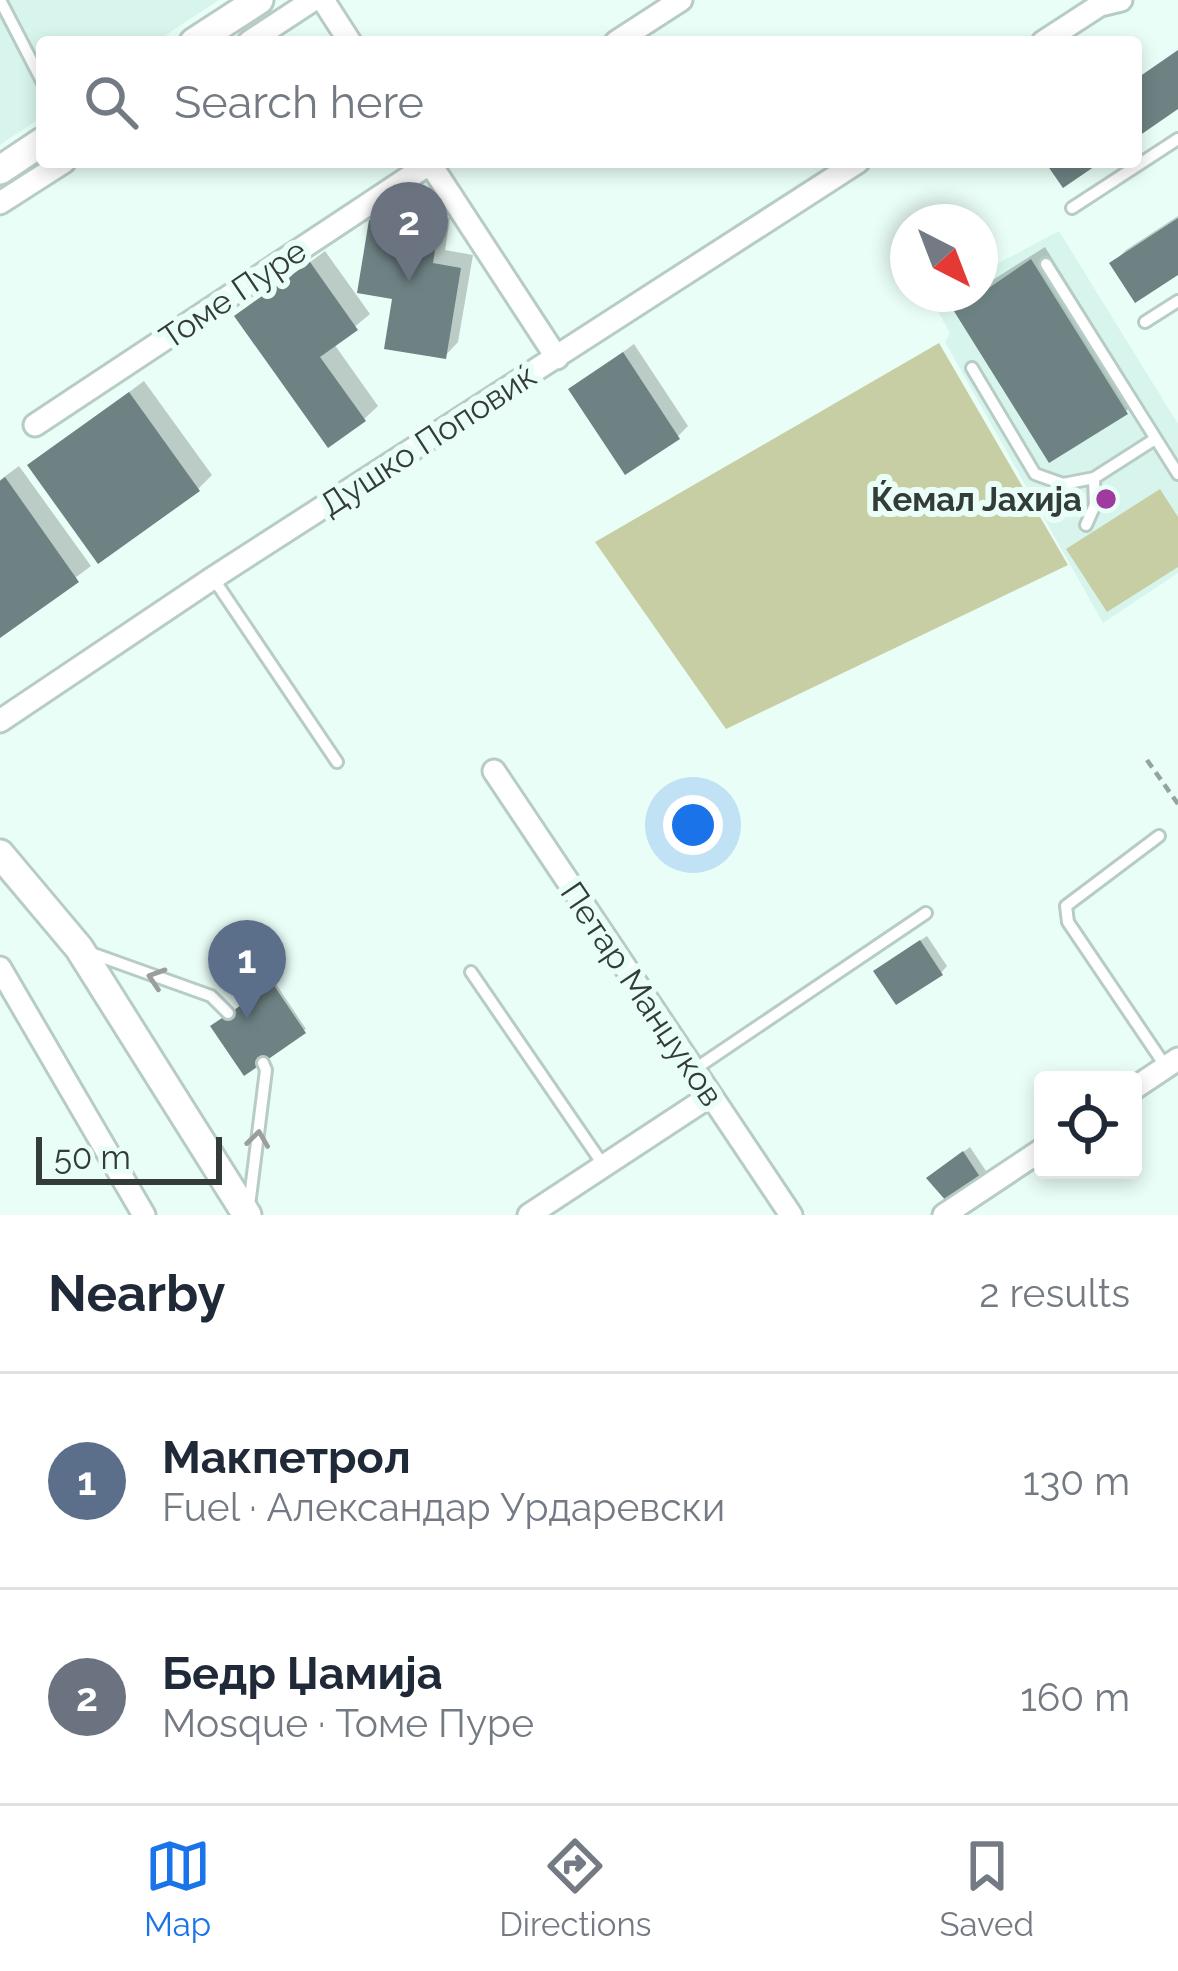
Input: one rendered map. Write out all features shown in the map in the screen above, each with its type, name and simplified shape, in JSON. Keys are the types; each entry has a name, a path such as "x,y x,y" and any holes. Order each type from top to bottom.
{"street":[{"path":"203,36 259,0"},
{"path":"258,36 314,0"},
{"path":"323,0 346,36"},
{"path":"625,36 681,0"},
{"path":"1052,36 1106,2"},
{"path":"0,170 36,146"},
{"path":"0,203 55,168"},
{"name":"Томе Пуре","path":"35,425 421,168"},
{"name":"Томе Пуре","path":"434,168 556,358"},
{"name":"Душко Поповиќ","path":"0,721 849,168"},
{"name":"Петар Манџуков","path":"494,771 791,1215"},
{"path":"0,854 80,948 247,1215"},
{"path":"3,980 140,1208 117,1215"},
{"path":"1142,1083 1172,1063"},
{"path":"529,1215 710,1096"},
{"path":"944,1215 1034,1155"}],"lane":[{"path":"0,0 36,70"},
{"path":"1142,162 1178,139"},
{"path":"1072,208 1133,168"},
{"path":"1046,264 1178,474"},
{"path":"1145,322 1178,301"},
{"path":"972,368 1035,475 1063,484 1094,478 1155,439"},
{"path":"1087,525 1095,505 1094,478"},
{"path":"213,578 337,762"},
{"path":"1159,836 1066,906 1069,922 1172,1063"},
{"path":"693,1071 926,913"},
{"path":"80,948 212,996 229,1013"},
{"path":"471,972 604,1166"},
{"path":"247,1215 266,1070 262,1063"}],"path":[{"path":"1147,760 1178,804"}],"shaded area":[{"path":"0,0 219,0 164,36 36,36 36,121 0,145"},
{"name":"Ќемал Јахија","path":"1059,231 1178,424 1178,573 1103,623 945,342 950,333 938,312 998,312 998,263"}],"green space":[{"path":"939,343 1068,565 726,729 595,542"},
{"path":"1160,489 1178,517 1178,567 1107,612 1066,549"}],"building":[{"path":"1178,50 1178,109 1142,134 1142,75"},
{"path":"1049,168 1092,168 1063,188"},
{"path":"1178,218 1178,275 1135,303 1109,263"},
{"path":"369,220 438,231 433,263 461,268 446,359 384,349 392,299 357,293"},
{"path":"1031,259 1128,414 1049,463 955,312 998,312 998,282"},
{"path":"310,262 358,330 320,357 366,421 328,448 234,316"},
{"path":"623,352 680,439 625,475 568,389"},
{"path":"129,392 200,491 98,564 27,465"},
{"path":"5,477 79,582 0,638 0,481"},
{"path":"920,940 943,975 896,1005 873,971"},
{"path":"273,984 306,1033 244,1076 210,1026"},
{"path":"963,1151 982,1180 947,1202 926,1178"}],"place":[{"name":"Бедр Џамија","path":"409,281"},
{"name":"Ќемал Јахија","path":"1106,499"},
{"name":"Макпетрол","path":"247,1019"}]}
